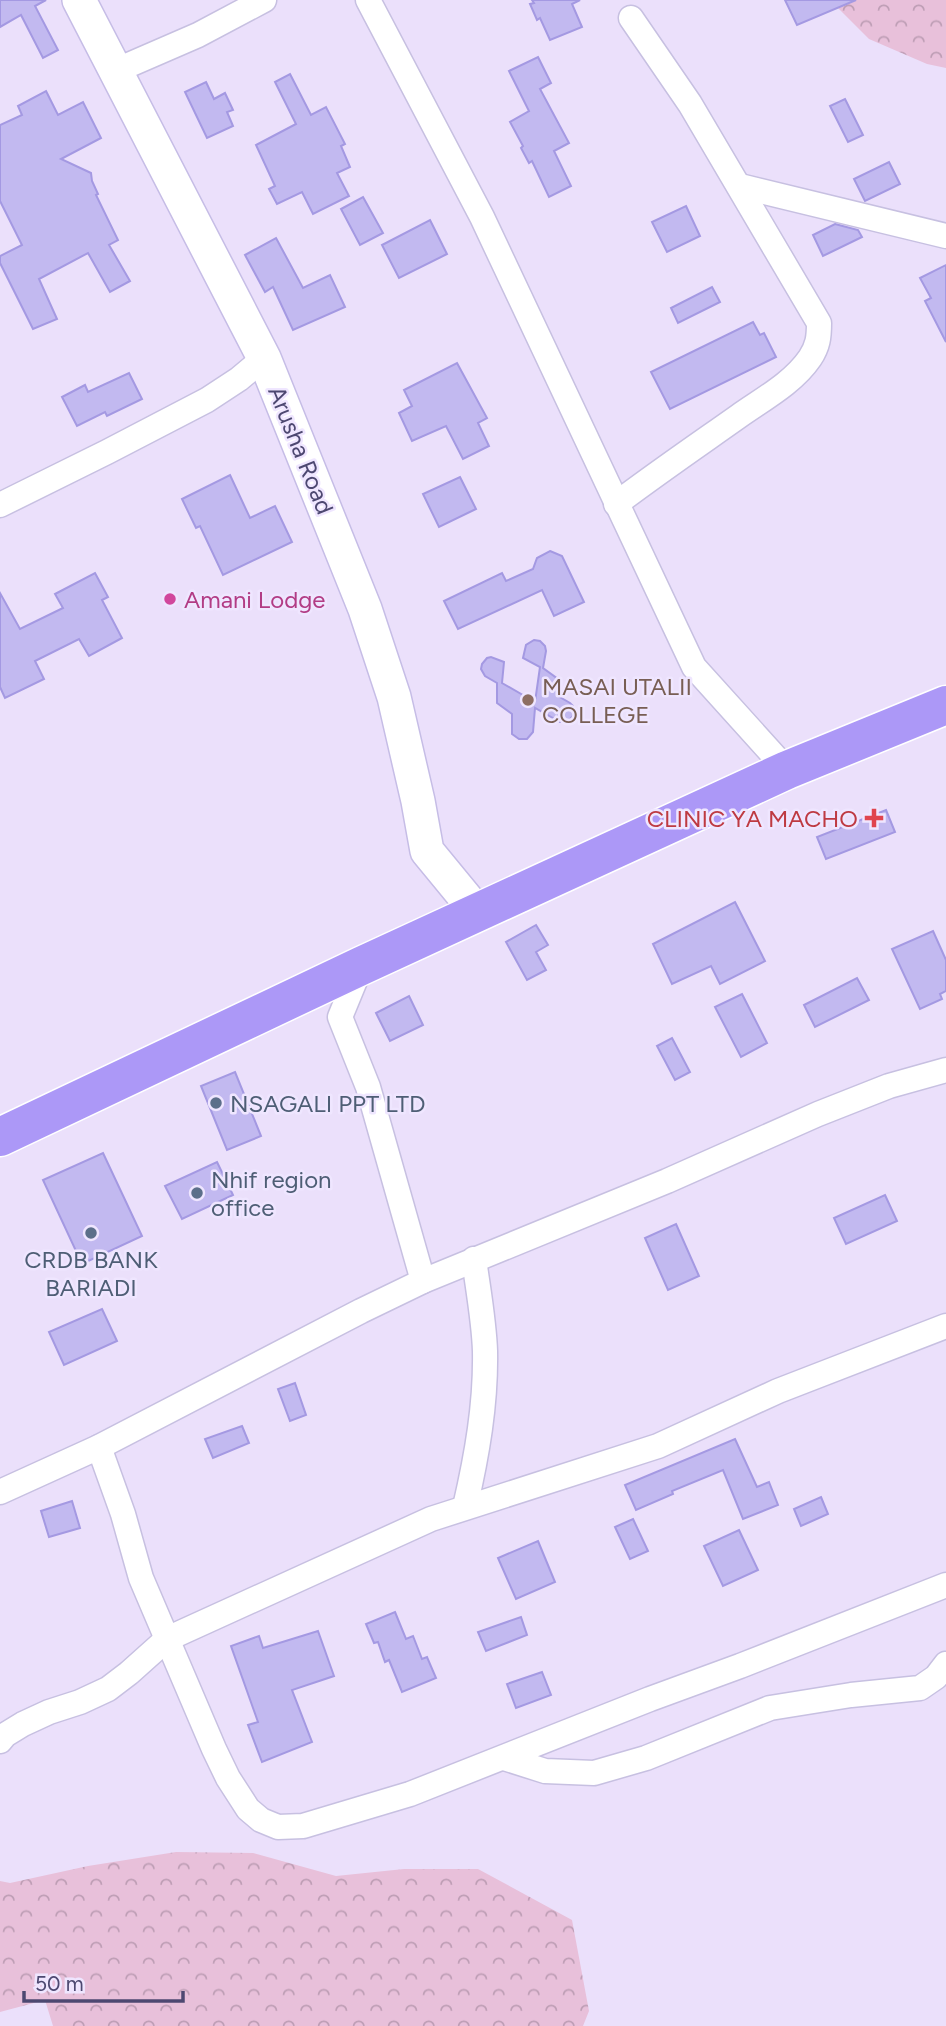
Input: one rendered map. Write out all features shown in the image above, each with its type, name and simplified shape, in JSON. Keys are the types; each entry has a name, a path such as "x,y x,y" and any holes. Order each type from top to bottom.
{"highway":[{"path":"0,1136 787,770 946,705"}],"main road":[{"name":"Arusha Road","path":"79,0 264,358 369,622 394,696 427,851 478,913"}],"street":[{"path":"115,71 198,35 264,0"},
{"path":"368,0 482,217 694,667 787,770"},
{"path":"616,504 796,374 818,344 819,323 690,104 631,19"},
{"path":"740,186 946,236"},
{"path":"0,505 207,400 264,358"},
{"path":"361,966 340,1017 368,1087 423,1281"},
{"path":"0,1492 99,1447 423,1281 667,1181 818,1114 889,1086 946,1070"},
{"path":"465,1507 482,1418 485,1350 474,1259"},
{"path":"0,1741 23,1724 108,1689 167,1639 431,1519 658,1447 778,1391 946,1326"},
{"path":"99,1447 123,1514 141,1578 214,1749 248,1810 261,1820 278,1826 303,1826 410,1794 946,1586"},
{"path":"504,1758 545,1771 594,1773 646,1758 771,1708 920,1688 936,1677 946,1664"}],"green space":[{"path":"830,0 946,0 946,68 927,64 869,39"},
{"path":"176,1852 253,1853 336,1876 404,1869 478,1869 572,1920 589,2011 583,2026 53,2026 45,2000 0,2012 0,1881 10,1883 88,1866"}],"building":[{"path":"0,0 46,0 35,6 58,50 43,58 21,15 0,27"},
{"path":"532,0 580,0 572,4 582,27 550,40 540,18 537,20 530,4 534,3"},
{"path":"785,0 856,0 797,25"},
{"path":"538,57 551,83 540,89 569,143 554,151 571,186 549,197 532,161 529,163 521,148 523,146 510,122 529,111 509,71"},
{"path":"290,74 311,115 326,107 345,144 341,146 350,167 337,173 349,196 313,214 302,192 277,204 269,189 275,186 256,145 296,124 275,82"},
{"path":"206,82 214,99 225,93 233,110 227,112 233,126 207,138 185,92"},
{"path":"46,91 58,115 83,102 101,138 61,159 91,173 98,194 96,195 118,240 109,245 130,281 110,292 88,253 39,279 57,319 33,329 0,263 0,256 22,245 0,201 0,125 22,115 18,106"},
{"path":"845,99 863,135 848,142 830,106"},
{"path":"889,162 900,184 865,201 854,179"},
{"path":"363,197 383,233 360,245 341,209"},
{"path":"686,206 700,236 667,252 652,222"},
{"path":"430,220 447,254 399,278 382,245"},
{"path":"835,224 858,230 862,237 823,256 813,235"},
{"path":"276,238 303,288 330,275 345,307 293,330 273,287 265,292 245,255"},
{"path":"946,265 946,342 925,301 931,298 920,278"},
{"path":"712,287 720,302 678,323 671,308"},
{"path":"753,322 760,335 764,333 776,357 670,409 651,372"},
{"path":"457,363 487,418 478,423 489,446 463,459 446,426 412,441 399,413 412,406 404,390"},
{"path":"129,373 142,399 107,416 105,412 77,426 62,397 85,385 88,392"},
{"path":"230,475 250,518 275,506 292,542 223,575 200,526 196,528 182,499"},
{"path":"460,477 476,509 439,527 423,494"},
{"path":"550,551 562,556 584,602 554,616 542,590 458,629 444,601 502,573 506,581 533,569 537,558"},
{"path":"95,573 108,597 102,600 122,638 89,656 79,639 35,661 44,679 5,698 0,687 0,593 20,629 63,608 55,594"},
{"path":"534,640 545,646 543,668 558,679 558,696 573,706 574,715 568,721 560,722 535,708 533,732 527,739 519,739 512,734 512,714 497,703 497,683 485,676 481,669 487,658 504,662 502,683 535,702 540,667 523,658 526,645"},
{"path":"886,810 895,832 826,859 817,837"},
{"path":"735,902 765,961 720,984 711,966 672,984 653,944"},
{"path":"536,925 548,945 536,952 546,970 527,980 506,942"},
{"path":"933,931 946,960 946,991 940,994 942,999 920,1009 892,949"},
{"path":"857,978 869,1000 815,1027 804,1005"},
{"path":"742,994 767,1043 741,1057 715,1007"},
{"path":"409,996 423,1025 390,1041 376,1013"},
{"path":"672,1038 690,1072 675,1080 657,1046"},
{"path":"235,1072 261,1136 227,1150 201,1086"},
{"path":"103,1153 142,1236 82,1264 43,1180"},
{"path":"217,1162 233,1195 182,1219 165,1186"},
{"path":"885,1195 897,1221 846,1244 834,1218"},
{"path":"676,1224 699,1276 668,1290 645,1238"},
{"path":"102,1309 117,1341 64,1365 49,1332"},
{"path":"295,1383 306,1415 290,1421 278,1389"},
{"path":"242,1426 249,1443 213,1458 205,1439"},
{"path":"735,1439 757,1487 769,1482 778,1505 743,1519 723,1470 672,1491 673,1494 636,1510 625,1485"},
{"path":"821,1497 828,1514 801,1526 794,1509"},
{"path":"72,1501 80,1528 49,1537 41,1511"},
{"path":"633,1519 648,1551 630,1559 615,1527"},
{"path":"739,1530 758,1570 723,1586 704,1546"},
{"path":"538,1541 555,1582 516,1599 498,1558"},
{"path":"395,1612 406,1639 413,1636 422,1659 427,1657 436,1678 402,1692 389,1660 385,1662 378,1642 374,1643 366,1624"},
{"path":"521,1617 527,1635 486,1651 478,1632"},
{"path":"318,1631 334,1676 292,1690 312,1742 262,1762 248,1725 258,1722 231,1646 259,1636 263,1648"},
{"path":"542,1672 551,1695 516,1708 507,1684"}],"place":[{"name":"Amani Lodge","path":"170,599"},
{"name":"MASAI UTALII COLLEGE","path":"528,700"},
{"name":"CLINIC YA MACHO","path":"874,818"},
{"name":"NSAGALI PPT LTD","path":"216,1103"},
{"name":"Nhif region office","path":"197,1193"},
{"name":"CRDB BANK BARIADI","path":"91,1233"}]}
